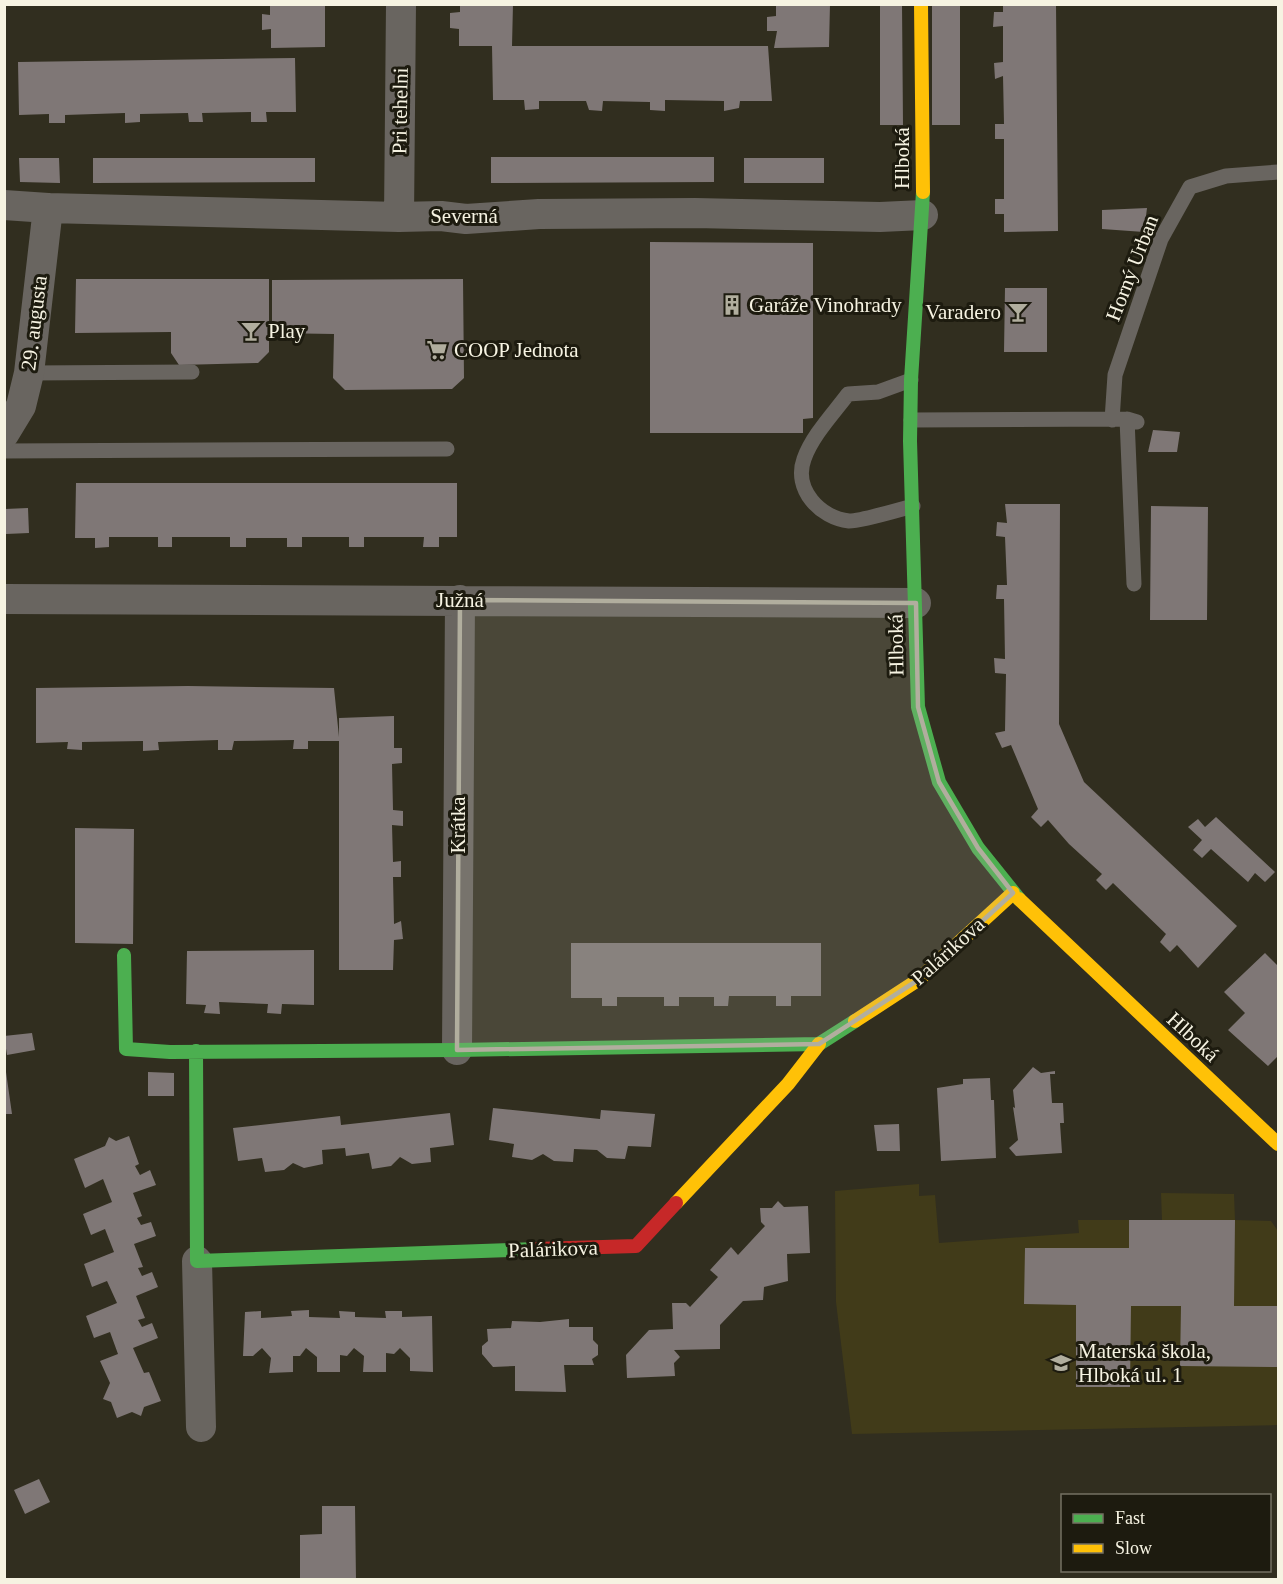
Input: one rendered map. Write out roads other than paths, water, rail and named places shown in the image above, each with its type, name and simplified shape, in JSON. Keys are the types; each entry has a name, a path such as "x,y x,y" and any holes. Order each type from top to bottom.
{"street":[{"name":"Pri tehelni","path":"399,217 401,4"},
{"name":"Hlboká","path":"921,4 924,130 923,215 910,420 918,707 939,782 978,848 1013,893 1166,1041 1278,1144"},
{"name":"Severná","path":"4,205 399,217 441,216 466,219 538,214 695,213 880,218 923,215"},
{"name":"29. augusta","path":"4,434 21,405 29,373 48,208"},
{"name":"Južná","path":"4,599 916,603"},
{"name":"Krátka","path":"457,1050 460,600"},
{"name":"Palárikova","path":"197,1261 636,1246 788,1084 819,1044 918,980 1013,893"},
{"path":"124,955 126,1049 170,1052 457,1050 819,1044"},
{"path":"196,1051 201,1427"}],"lane":[{"name":"Horný Urban","path":"1134,584 1126,420 1115,375 1161,239 1190,187 1226,176 1278,172"},
{"path":"29,373 192,372"},
{"path":"911,380 878,392 848,394 814,440 803,460 801,477 806,494 817,506 842,519 850,521 913,506"},
{"path":"910,420 1126,420"},
{"path":"4,451 447,449"}],"place":[{"name":"Garáže Vinohrady","path":"732,305"},
{"name":"Varadero","path":"1018,312"},
{"name":"Play","path":"251,331"},
{"name":"COOP Jednota","path":"437,350"},
{"name":"Materská škola, Hlboká ul. 1","path":"1061,1363"}]}
